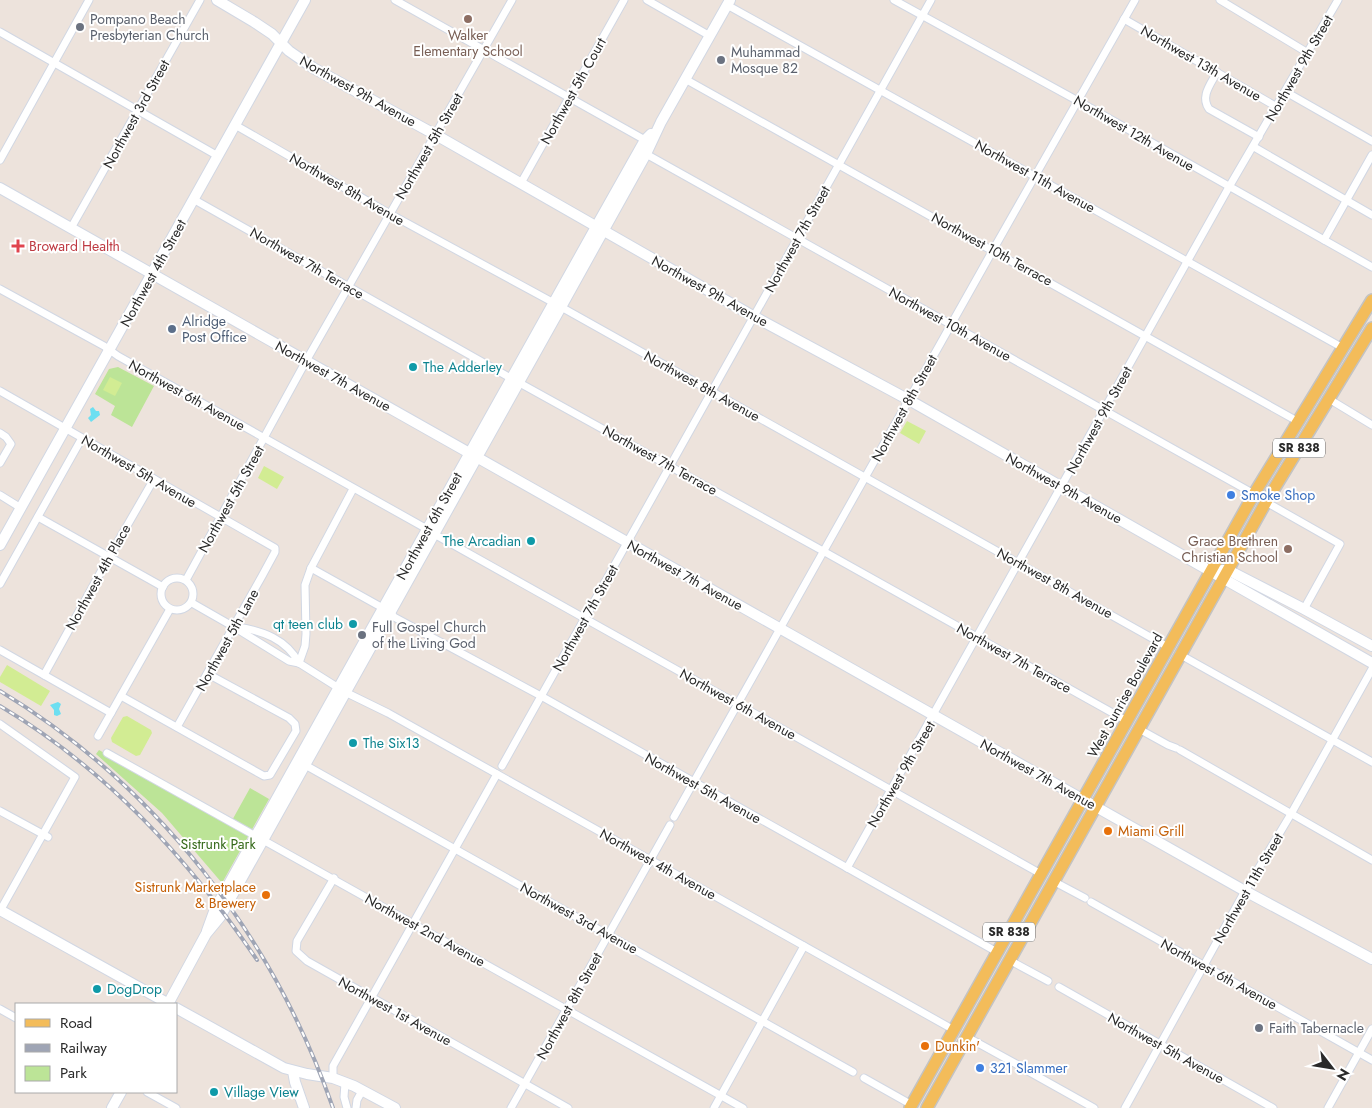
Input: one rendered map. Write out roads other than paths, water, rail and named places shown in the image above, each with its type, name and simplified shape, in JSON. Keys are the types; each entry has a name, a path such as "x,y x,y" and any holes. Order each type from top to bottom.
{"main road":[{"name":"Northwest 9th Avenue","path":"217,0 272,34 289,51 316,69 521,183 753,316 909,400 1211,570 1225,574 1304,609 1372,646"},
{"name":"Northwest 4th Street","path":"0,545 305,0"},
{"name":"Northwest 6th Street","path":"599,229 646,154 685,78 729,2"},
{"name":"Northwest 6th Street","path":"169,1003 206,934 218,921 260,837 599,229 645,140 661,122"},
{"name":"Northwest 7th Avenue","path":"0,188 1244,891 1372,960"},
{"name":"West Sunrise Boulevard","path":"911,1106 1254,494 1372,300"},
{"name":"West Sunrise Boulevard","path":"927,1108 1266,502 1372,328"},
{"path":"1326,375 1324,392 1329,399"},
{"name":"Northwest 9th Avenue","path":"1225,574 1372,662"},
{"name":"Northwest 6th Street","path":"260,837 305,765 344,688"},
{"path":"0,911 166,1003"},
{"path":"997,952 1002,957 1003,962 1001,974"},
{"path":"178,1009 304,1079 330,1084 339,1081"},
{"path":"290,1071 339,1081 362,1090 395,1108"},
{"path":"290,1071 303,1106"},
{"path":"303,1106 304,1079"},
{"path":"105,1108 113,1093"},
{"path":"112,1108 120,1093"}],"street":[{"path":"0,160 89,0"},
{"name":"Northwest 3rd Street","path":"71,228 200,0"},
{"path":"395,0 645,140"},
{"name":"Northwest 5th Street","path":"186,580 306,361 512,0"},
{"name":"Northwest 5th Court","path":"521,183 624,0"},
{"path":"647,0 710,36"},
{"name":"Northwest 12th Avenue","path":"894,0 1078,101 1372,267"},
{"name":"Northwest 7th Street","path":"502,766 931,0"},
{"name":"Northwest 8th Street","path":"674,817 1135,0"},
{"path":"1220,0 1308,53"},
{"name":"Northwest 9th Street","path":"847,868 934,716 1229,187 1338,0"},
{"name":"Northwest 11th Avenue","path":"729,2 880,90 1343,348"},
{"name":"Northwest 13th Avenue","path":"1124,19 1277,107"},
{"path":"0,32 218,156"},
{"path":"1217,72 1206,92 1205,100 1209,109 1259,137"},
{"name":"Northwest 10th Terrace","path":"685,78 1298,421"},
{"path":"1286,92 1372,141"},
{"name":"Northwest 8th Avenue","path":"235,125 390,214 557,305 1168,646"},
{"path":"1254,147 1372,215"},
{"name":"Northwest 10th Avenue","path":"646,154 1254,494"},
{"path":"1324,240 1372,155"},
{"name":"Northwest 7th Terrace","path":"193,199 1127,721"},
{"name":"Northwest 6th Avenue","path":"0,289 1041,874"},
{"name":"Northwest 5th Avenue","path":"0,391 276,548 275,552"},
{"path":"1329,399 1372,425"},
{"path":"0,433 11,444 0,462"},
{"path":"0,584 82,438"},
{"name":"Northwest 4th Place","path":"44,675 154,479"},
{"path":"299,662 305,646 306,634 304,585 353,489"},
{"path":"0,496 21,508"},
{"path":"1266,502 1340,544 1304,609"},
{"path":"38,517 163,587"},
{"name":"Northwest 5th Lane","path":"177,727 275,552"},
{"name":"Northwest 5th Avenue","path":"311,568 386,610 394,617 541,696 997,952"},
{"path":"173,578 186,580 190,583 194,592 192,603 179,611 170,609 162,602 161,592 165,583 173,578"},
{"name":"Northwest 4th Avenue","path":"192,603 289,661 299,662 954,1030"},
{"path":"98,736 170,609"},
{"name":"Northwest 4th Avenue","path":"234,627 258,630 278,639 294,654 299,662"},
{"path":"0,650 111,713"},
{"path":"1180,654 1372,762"},
{"name":"Northwest 11th Street","path":"1125,1108 1244,891 1291,814 1372,669"},
{"path":"121,696 264,776 270,775 296,731 296,724 289,718 208,674"},
{"path":"0,724 75,777 45,836 0,911"},
{"path":"1139,729 1178,749 1372,860"},
{"name":"Northwest 2nd Avenue","path":"107,753 743,1108"},
{"name":"Northwest 3rd Avenue","path":"305,765 853,1072"},
{"path":"347,1108 333,1066 498,774"},
{"path":"0,811 45,836"},
{"name":"Northwest 8th Street","path":"511,1108 670,825"},
{"name":"Northwest 1st Avenue","path":"334,878 297,941 296,951 307,961 568,1108"},
{"name":"Northwest 6th Avenue","path":"1053,881 1372,1060"},
{"path":"714,1108 804,946"},
{"path":"1010,960 1048,981"},
{"name":"Northwest 5th Avenue","path":"1059,987 1273,1108"},
{"path":"0,1009 15,1017"},
{"path":"1328,1108 1372,1029"},
{"path":"967,1037 1094,1108"},
{"path":"864,1078 911,1106"},
{"path":"356,1108 357,1100 362,1090"},
{"path":"149,1093 176,1108"}],"water":[{"path":"93,407 96,411 99,411 100,415 91,422 88,418 91,415 90,409"},
{"path":"58,702 61,704 59,709 61,714 57,716 54,715 54,710 50,705"}],"railway":[{"path":"0,691 57,729 110,772 159,819 203,871 243,926 278,984 308,1045 333,1108"},
{"path":"0,706 39,731 75,758 110,787 142,818 203,886 257,960"}],"place":[{"name":"Walker Elementary School","path":"468,19"},
{"name":"Pompano Beach Presbyterian Church","path":"80,27"},
{"name":"Muhammad Mosque 82","path":"721,60"},
{"name":"Broward Health","path":"18,246"},
{"name":"Alridge Post Office","path":"172,329"},
{"name":"The Adderley","path":"413,367"},
{"name":"Smoke Shop","path":"1231,495"},
{"name":"The Arcadian","path":"531,541"},
{"name":"Grace Brethren Christian School","path":"1288,549"},
{"name":"qt teen club","path":"353,624"},
{"name":"Full Gospel Church of the Living God","path":"362,635"},
{"name":"The Six13","path":"353,743"},
{"name":"Miami Grill","path":"1108,831"},
{"name":"Sistrunk Marketplace & Brewery","path":"266,895"},
{"name":"DogDrop","path":"97,989"},
{"name":"Faith Tabernacle","path":"1259,1028"},
{"name":"Dunkin'","path":"925,1046"},
{"name":"321 Slammer","path":"980,1068"},
{"name":"Village View","path":"214,1092"}],"park label":[{"name":"Sistrunk Park","path":"218,844"}]}
